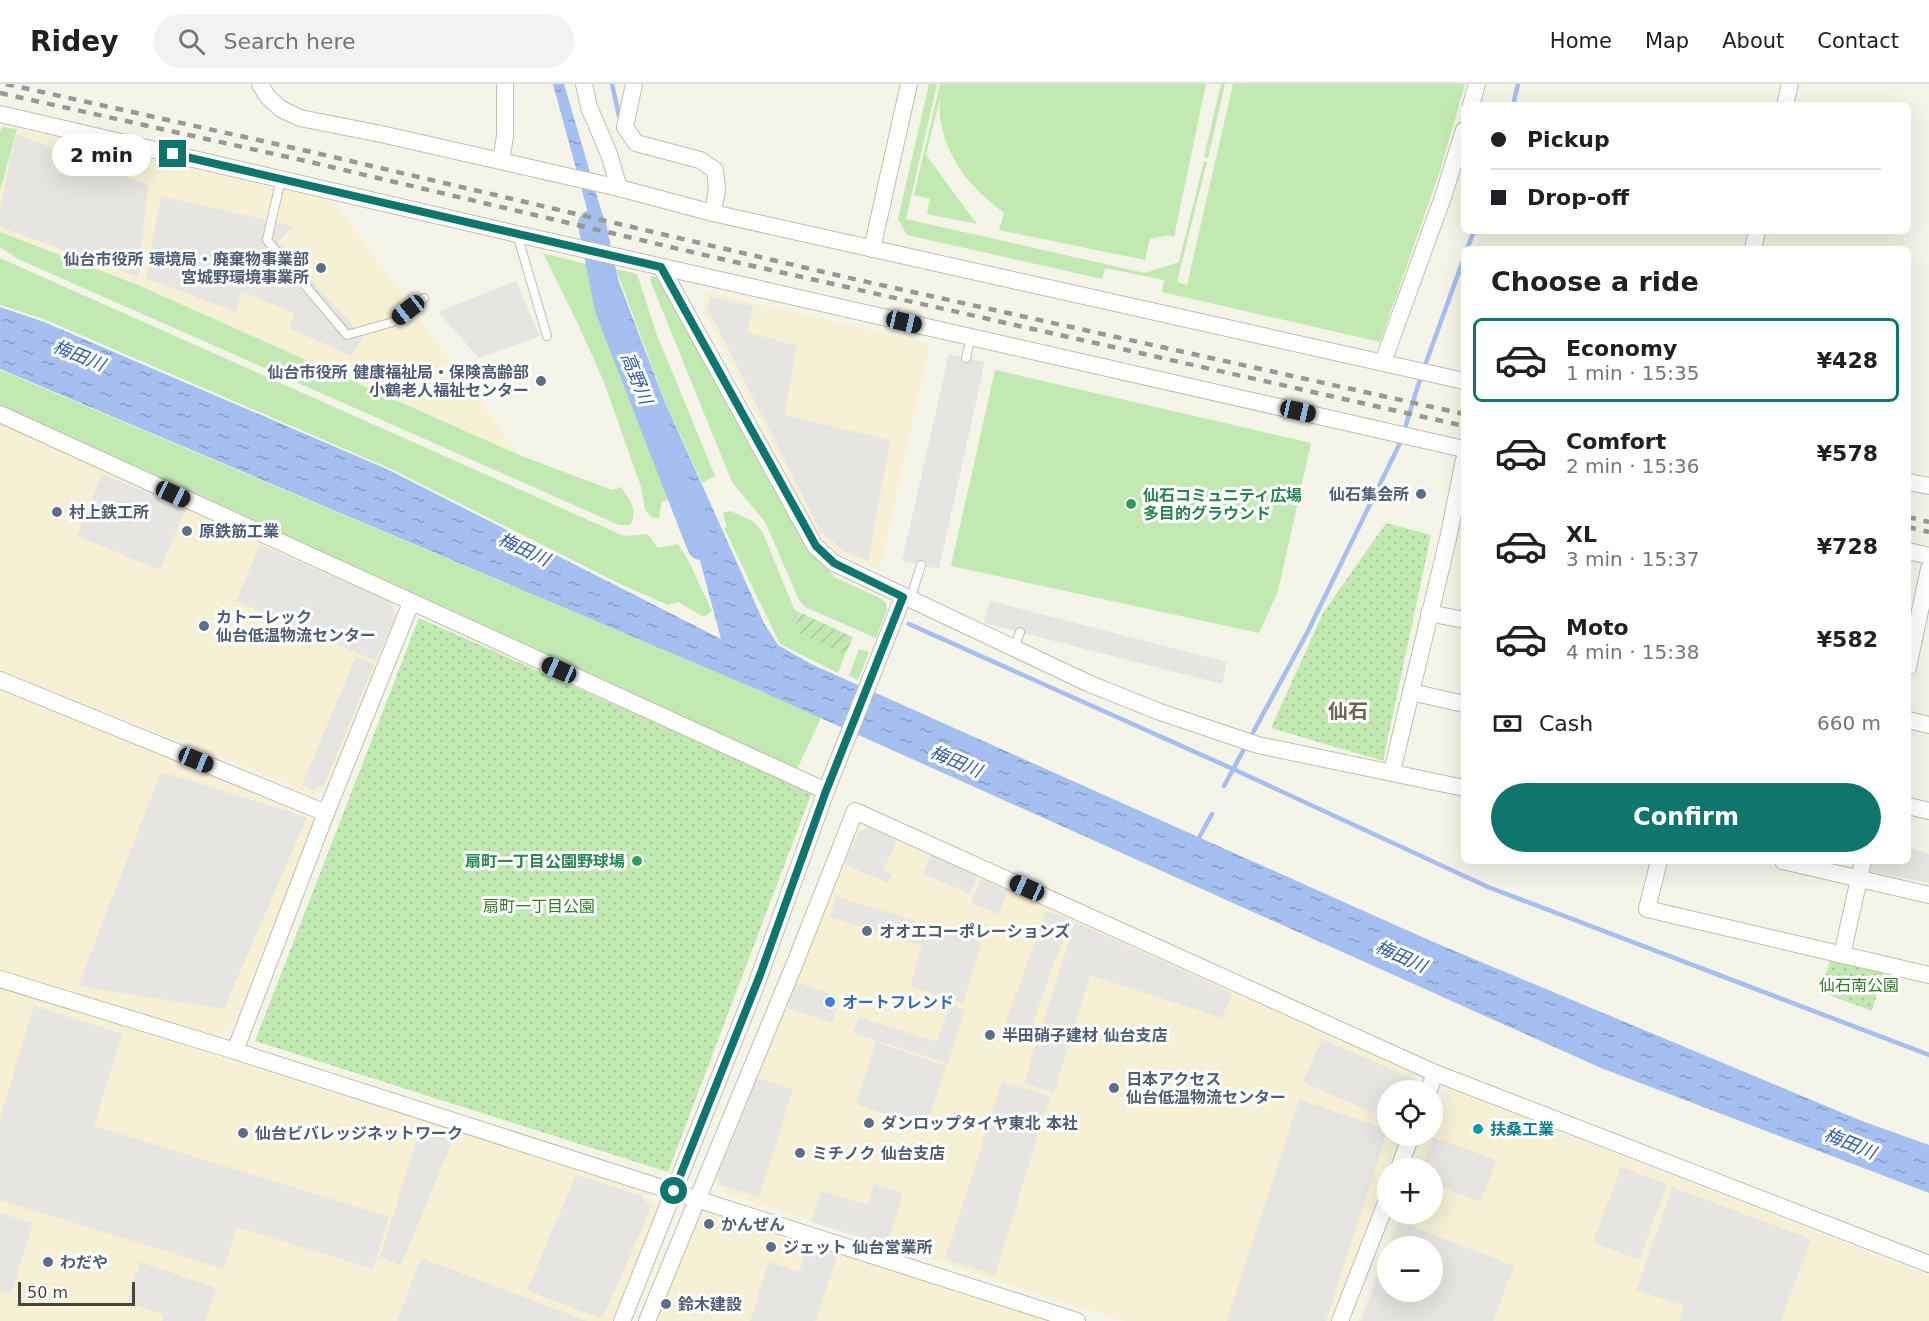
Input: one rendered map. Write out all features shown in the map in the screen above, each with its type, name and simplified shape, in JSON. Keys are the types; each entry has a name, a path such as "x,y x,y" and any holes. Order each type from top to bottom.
{"street":[{"path":"260,84 267,96 281,109 300,118 501,161 611,186 713,213 1461,380"},
{"path":"501,161 505,136 505,84"},
{"path":"584,84 589,107 609,154 611,186"},
{"path":"634,84 625,127 636,143 700,160 715,170 717,189 713,213"},
{"path":"872,249 909,84"},
{"path":"1473,102 1477,84"},
{"path":"1786,102 1790,84"},
{"path":"0,114 542,240 1461,448"},
{"path":"1383,362 1443,197 1461,140"},
{"path":"661,267 816,546 834,563 1090,684 1232,738 1461,787"},
{"path":"0,414 826,791"},
{"path":"1911,483 1929,486"},
{"path":"1392,771 1429,613 1456,541 1461,490"},
{"path":"1911,552 1929,556"},
{"path":"1911,659 1917,642 1929,569"},
{"path":"622,1321 768,953 826,791 880,657 907,599"},
{"path":"235,1051 326,813 411,603"},
{"path":"1429,613 1461,619"},
{"path":"0,680 326,813"},
{"path":"1410,692 1461,703"},
{"path":"1911,721 1929,725"},
{"path":"1911,807 1929,811"},
{"path":"647,1321 795,963 855,811 1436,1073 1929,1264"},
{"path":"1658,864 1647,909 1929,975"},
{"path":"1796,864 1929,895"},
{"path":"1842,954 1862,864"},
{"path":"768,953 795,963"},
{"path":"0,979 235,1051 1077,1321"},
{"path":"1433,1080 1436,1073"},
{"path":"1340,1321 1378,1224"}],"lane":[{"path":"281,179 267,240 347,335 393,322 424,298"},
{"path":"517,234 547,336"},
{"path":"966,358 971,337"},
{"path":"907,599 921,565"},
{"path":"1014,649 1020,632"}],"shaded area":[{"path":"18,129 335,203 519,455 139,285 0,232 0,191"},
{"path":"16,134 148,185 138,277 0,227 0,208"},
{"path":"161,196 293,226 278,242 363,336 352,356 289,328 294,313 241,291 236,312 146,278"},
{"path":"516,281 540,336 479,358 438,312"},
{"path":"708,292 930,344 880,570 839,553 817,532 701,305"},
{"path":"711,297 753,306 747,332 797,346 784,415 890,440 868,561 842,550 820,530 707,307"},
{"path":"949,354 985,362 939,569 902,561"},
{"path":"0,422 392,600 399,616 326,788 313,794 0,671"},
{"path":"102,474 186,508 160,570 77,536"},
{"path":"260,545 390,601 396,615 376,661 236,601"},
{"path":"990,601 1227,662 1222,684 984,623"},
{"path":"356,657 374,665 324,785 313,790 302,785"},
{"path":"0,691 299,810 315,823 231,1029 216,1037 0,970"},
{"path":"161,772 307,817 224,1009 78,986"},
{"path":"870,826 1414,1074 1416,1080 1377,1080 1377,1146 1400,1146 1396,1158 1377,1158 1377,1207 1334,1321 1124,1321 721,1192 714,1176 854,832"},
{"path":"869,828 897,840 883,871 892,875 888,883 844,864 859,832"},
{"path":"1911,849 1929,854 1929,883 1869,871 1870,864 1911,864"},
{"path":"932,854 978,874 970,894 923,874"},
{"path":"981,879 1008,890 998,914 971,903"},
{"path":"836,896 982,942 963,1003 910,986 922,946 830,917"},
{"path":"1046,911 1070,919 1030,1031 1006,1022"},
{"path":"1075,922 1232,993 1222,1018 1090,975 1054,1093 1024,1083"},
{"path":"796,982 834,995 831,1006 837,1008 832,1023 787,1008"},
{"path":"0,988 648,1192 659,1209 611,1321 0,1321"},
{"path":"950,1005 965,1010 948,1063 853,1033 859,1017 937,1042"},
{"path":"34,1006 122,1034 94,1126 389,1217 373,1269 237,1227 224,1269 0,1200 0,1118"},
{"path":"1322,1039 1416,1080 1377,1080 1377,1115 1303,1082"},
{"path":"876,1042 946,1066 926,1128 856,1104"},
{"path":"755,1077 793,1089 759,1197 721,1185 717,1174"},
{"path":"1002,1082 1050,1096 995,1275 945,1259"},
{"path":"1448,1088 1929,1276 1929,1321 1358,1321 1377,1270 1377,1302 1443,1302 1443,1236 1390,1236 1394,1224 1443,1224 1443,1158 1419,1158 1423,1146 1443,1146 1443,1093"},
{"path":"1299,1100 1377,1126 1377,1146 1382,1146 1326,1321 1227,1321"},
{"path":"421,1127 454,1137 401,1265 380,1257"},
{"path":"1443,1141 1496,1160 1481,1202 1443,1188 1443,1158 1425,1158 1430,1146 1443,1146"},
{"path":"1621,1167 1667,1184 1639,1260 1593,1242"},
{"path":"576,1175 642,1196 651,1208 602,1319 527,1290"},
{"path":"874,1184 903,1193 887,1245 811,1222 821,1191 868,1205"},
{"path":"1672,1187 1811,1239 1781,1321 1680,1321 1684,1306 1637,1290"},
{"path":"712,1210 1055,1321 654,1321 697,1212"},
{"path":"0,1213 33,1223 11,1294 0,1291"},
{"path":"1398,1224 1407,1224 1437,1236 1393,1236"},
{"path":"1443,1238 1514,1266 1493,1321 1361,1321 1377,1278 1377,1302 1443,1302"},
{"path":"808,1246 837,1256 815,1321 750,1321 769,1262 799,1272"},
{"path":"421,1258 587,1321 397,1321"},
{"path":"140,1262 216,1288 205,1321 162,1321 164,1315 127,1302"}],"green space":[{"path":"929,84 937,84 906,219 1145,273 1179,262 1204,161 1207,162 1177,282 1187,285 1233,84 1465,84 1440,171 1380,342 1162,292 1164,280 1105,268 1102,279 907,235 898,219"},
{"path":"940,84 1206,84 1174,237 1168,235 1150,239 1145,260 999,230 1004,213 971,183 954,160 948,147 940,118 940,99 926,155 977,224 927,214 930,199 914,195"},
{"path":"1221,84 1225,84 1208,158 1204,157"},
{"path":"2,127 17,129 0,191 0,132"},
{"path":"0,232 138,285 519,455 612,490 621,487 632,505 633,520 630,525 619,525 18,259 0,247"},
{"path":"543,253 598,267 606,308 677,496 662,502 659,518 653,518 645,510 641,487 604,382"},
{"path":"0,258 624,536 648,534 658,548 678,544 712,611 704,617 678,602 668,605 622,585 391,469 46,320 0,305"},
{"path":"616,269 637,274 657,335 715,476 702,483 664,399"},
{"path":"652,276 661,279 804,542 834,577 886,603 887,609 876,638 805,607 799,600 765,522 732,482 650,280"},
{"path":"0,370 821,718 797,769 0,406"},
{"name":"仙石コミュニティ広場 多目的グラウンド","path":"995,370 1311,443 1278,591 1259,633 951,566"},
{"path":"731,511 754,522 763,533 794,609 800,613 792,630 845,655 838,673 780,644 724,528 727,527 723,513"},
{"path":"1386,523 1431,535 1383,761 1271,728 1323,613"},
{"path":"801,613 853,637 845,655 792,630"},
{"name":"扇町一丁目公園","path":"419,618 812,792 668,1172 255,1041"},
{"path":"859,649 869,652 858,680 849,676"},
{"name":"仙石南公園","path":"1831,957 1884,971 1872,1011 1821,992"}],"water":[{"name":"梅田川","path":"553,84 564,84 604,220 619,282 664,400 764,623 778,645 811,664 1431,941 1862,1121 1929,1145 1929,1193 1601,1068 756,689 0,369 0,307 44,322 389,470 721,639 674,464 616,316"}],"waterway":[{"path":"612,84 619,116"},
{"path":"1514,102 1518,84"},
{"name":"高野川","path":"592,224 609,309 701,546"},
{"path":"1468,246 1473,234"},
{"path":"1424,368 1461,266"},
{"path":"1404,431 1421,376"},
{"path":"1224,786 1307,633 1402,439"},
{"path":"909,624 1233,769 1488,887 1929,1055"},
{"path":"1196,843 1212,814"}],"railway":[{"path":"6,84 312,152 845,277 1461,413"},
{"path":"0,93 1461,425"},
{"path":"1911,518 1929,522"},
{"path":"1911,528 1929,532"}],"place":[{"name":"仙台市役所 環境局・廃棄物事業部 宮城野環境事業所","path":"321,268"},
{"name":"仙台市役所 健康福祉局・保険高齢部 小鶴老人福祉センター","path":"541,381"},
{"name":"仙石集会所","path":"1421,494"},
{"name":"仙石コミュニティ広場 多目的グラウンド","path":"1131,504"},
{"name":"村上鉄工所","path":"57,512"},
{"name":"原鉄筋工業","path":"187,531"},
{"name":"カトーレック 仙台低温物流センター","path":"204,626"},
{"name":"扇町一丁目公園野球場","path":"637,861"},
{"name":"オオエコーポレーションズ","path":"867,931"},
{"name":"オートフレンド","path":"830,1002"},
{"name":"半田硝子建材 仙台支店","path":"990,1035"},
{"name":"日本アクセス 仙台低温物流センター","path":"1114,1088"},
{"name":"ダンロップタイヤ東北 本社","path":"869,1123"},
{"name":"扶桑工業","path":"1478,1129"},
{"name":"仙台ビバレッジネットワーク","path":"243,1133"},
{"name":"ミチノク 仙台支店","path":"800,1153"},
{"name":"かんぜん","path":"709,1224"},
{"name":"ジェット 仙台営業所","path":"771,1247"},
{"name":"わだや","path":"48,1262"},
{"name":"鈴木建設","path":"666,1304"}],"district":[{"name":"仙石","path":"1348,711"}],"route":[{"path":"173,154 661,267 816,546 834,563 903,597 826,791 760,975 674,1191"}]}
